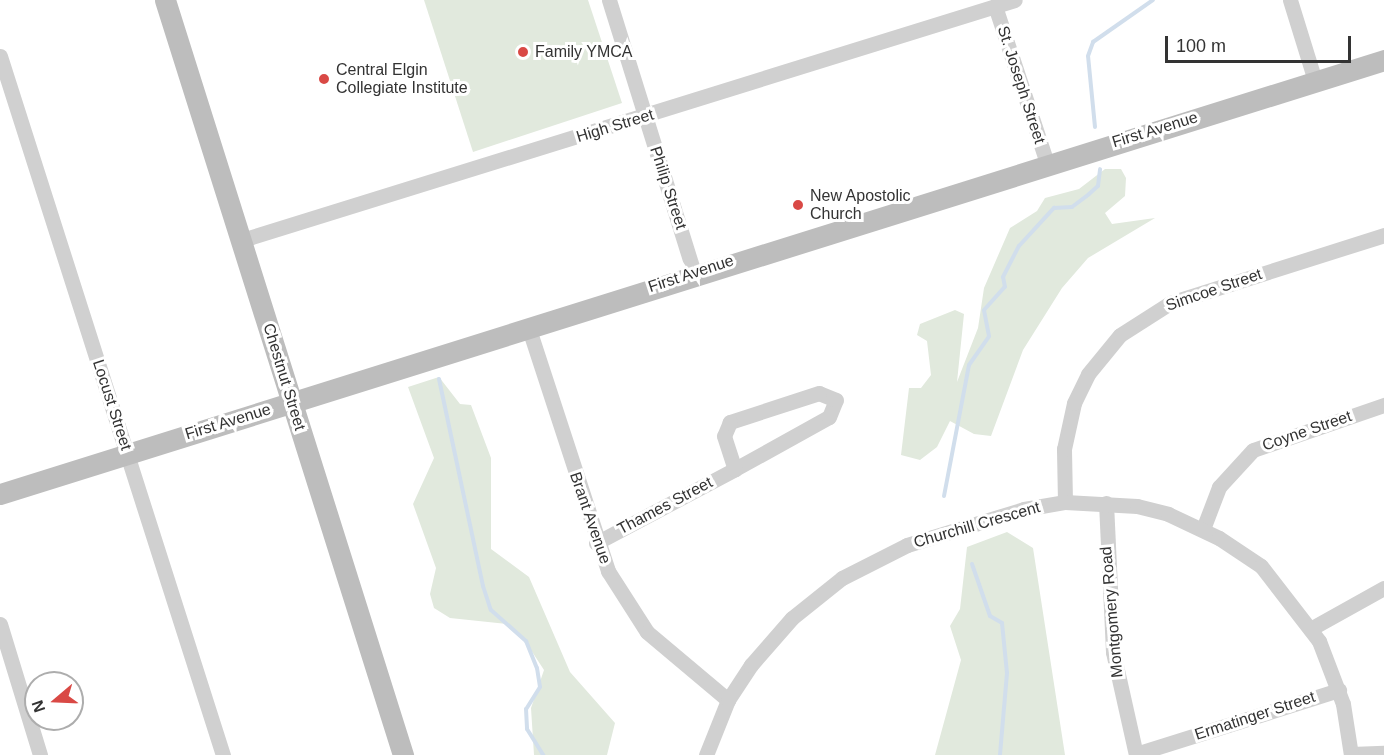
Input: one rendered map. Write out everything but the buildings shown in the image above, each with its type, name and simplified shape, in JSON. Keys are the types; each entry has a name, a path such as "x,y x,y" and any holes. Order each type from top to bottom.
{"main road":[{"name":"Chestnut Street","path":"165,0 403,755"},
{"name":"First Avenue","path":"0,494 529,329 694,273 1384,60"}],"street":[{"name":"Philip Street","path":"609,0 694,273"},
{"name":"High Street","path":"242,240 645,117 988,5 1015,0"},
{"path":"1290,0 1315,81"},
{"name":"St. Joseph Street","path":"988,5 1047,163"},
{"name":"Locust Street","path":"0,56 223,755"},
{"name":"Simcoe Street","path":"1065,502 1064,449 1074,403 1088,374 1120,336 1170,303 1384,235"},
{"name":"Brant Avenue","path":"529,329 596,543 647,632 728,700"},
{"name":"Thames Street","path":"596,543 735,469 829,417 836,400 819,393 730,422 724,436 735,469"},
{"name":"Coyne Street","path":"1203,529 1219,487 1253,450 1384,405"},
{"name":"Churchill Crescent","path":"706,755 728,700 784,625 854,571 907,545 1024,509 1065,502 1137,506 1203,529 1261,566 1312,628 1339,690 1351,755"},
{"name":"Montgomery Road","path":"1106,503 1113,652 1136,754"},
{"path":"1312,628 1384,588"},
{"path":"0,624 40,755"},
{"name":"Ermatinger Street","path":"1136,754 1339,690"},
{"path":"1351,755 1384,753"}],"shaded area":[{"name":"Family YMCA","path":"424,0 588,0 622,103 473,152"},
{"path":"1105,169 1121,169 1126,178 1125,196 1105,213 1112,224 1155,218 1088,258 1062,288 1023,350 991,436 974,434 950,421 937,447 920,460 901,455 909,388 921,388 931,375 927,341 917,335 920,324 955,310 964,314 957,382 978,328 984,288 1010,228 1037,211 1045,198 1079,189"},
{"path":"439,377 460,404 471,405 491,458 491,549 529,577 570,672 615,723 607,755 534,755 531,708 544,670 527,644 507,624 450,618 434,608 430,594 436,568 413,504 434,458 408,387"},
{"path":"1007,532 1033,548 1065,755 935,755 961,660 950,626 960,609 967,547"}],"waterway":[{"path":"1095,127 1088,56 1093,42 1153,0"},
{"path":"944,496 969,365 989,336 984,310 1005,287 1003,277 1019,246 1054,208 1072,207 1098,186 1100,169"},
{"path":"439,379 483,586 491,610 526,641 537,668 540,687 526,709 527,729 543,755"},
{"path":"972,564 990,616 1002,623 1007,673 1000,755"}],"place":[{"name":"Family YMCA","path":"523,52"},
{"name":"Central Elgin Collegiate Institute","path":"324,79"},
{"name":"New Apostolic Church","path":"798,205"}]}
